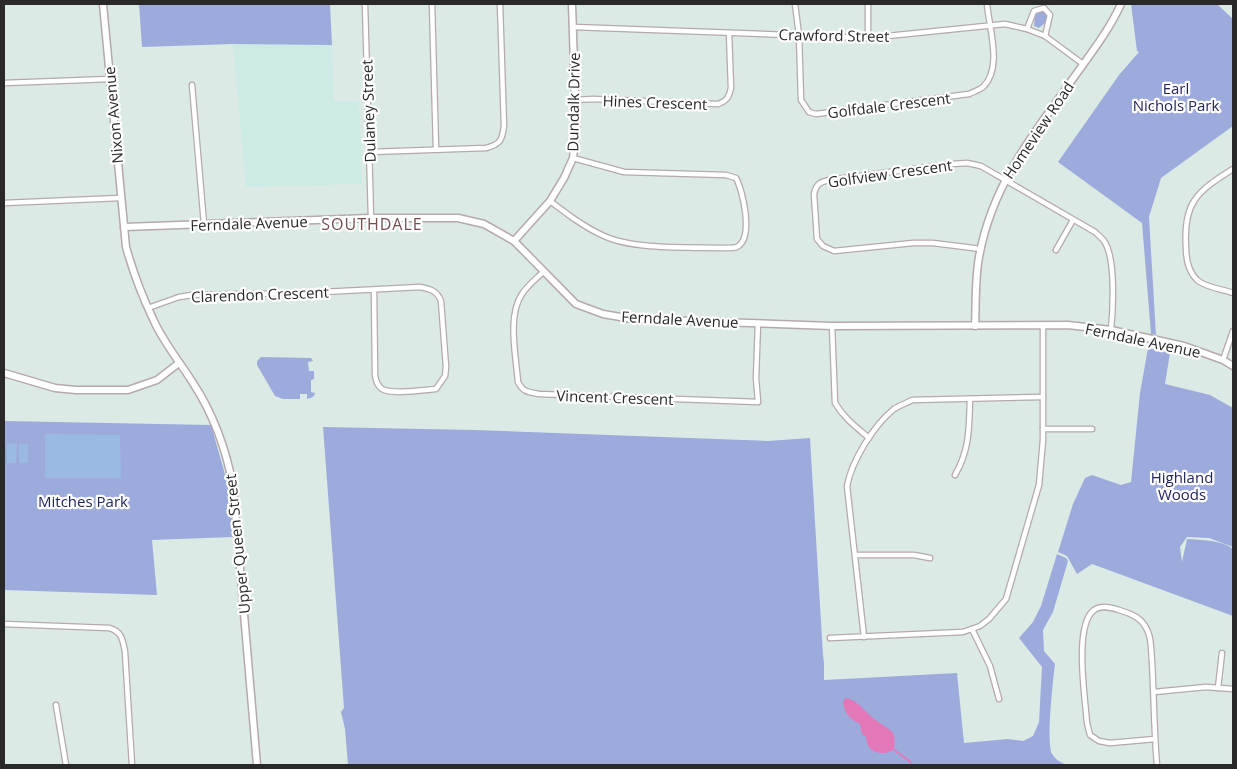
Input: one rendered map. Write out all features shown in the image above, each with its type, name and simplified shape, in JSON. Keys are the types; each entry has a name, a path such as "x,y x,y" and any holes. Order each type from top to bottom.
{"street":[{"name":"Nixon Avenue","path":"103,4 124,227"},
{"name":"Dulaney Street","path":"365,4 371,218"},
{"path":"432,4 436,149"},
{"path":"370,152 486,148 497,145 502,138 504,126 500,4"},
{"name":"Dundalk Drive","path":"514,241 550,201 573,158 576,128 572,4"},
{"name":"Golfdale Crescent","path":"795,4 799,36 801,100 808,112 816,114 969,94 982,88 991,75 994,61 987,4"},
{"path":"868,4 868,38"},
{"name":"Homeview Road","path":"975,326 978,258 989,215 1005,179 1023,148 1106,31 1121,4"},
{"path":"1027,29 1034,10 1044,8 1050,15 1045,36"},
{"name":"Crawford Street","path":"573,27 868,38 1005,24 1027,29 1045,36 1083,64"},
{"name":"Hines Crescent","path":"575,100 593,99 709,104 718,104 725,101 729,96 731,88 729,33"},
{"path":"4,83 110,80"},
{"path":"192,85 204,224"},
{"path":"550,201 589,228 621,242 725,248 737,247 744,240 747,229 741,187 736,178 726,175 624,172 573,158"},
{"name":"Golfview Crescent","path":"981,249 933,243 913,243 834,251 822,246 817,238 814,194 816,187 820,182 829,180 967,163 982,166 1005,179"},
{"path":"1233,169 1198,195 1190,205 1186,218 1185,234 1188,264 1197,280 1233,293"},
{"path":"1005,179 1096,232 1104,240 1109,253 1114,305 1111,330"},
{"path":"4,203 120,198"},
{"name":"Ferndale Avenue","path":"124,227 371,218 458,218 484,224 514,241 576,304 603,314 632,319 832,326 1068,325 1111,330 1184,346 1223,360 1233,366"},
{"path":"1056,250 1073,220"},
{"name":"Upper Queen Street","path":"124,227 126,247 132,268 153,320 195,385 218,430 227,457 233,486 257,765"},
{"name":"Vincent Crescent","path":"543,272 522,294 516,305 514,316 518,382 525,392 758,402 756,378 758,323"},
{"name":"Clarendon Crescent","path":"148,308 178,297 192,295 374,290 420,286 438,294 442,301 446,367 445,376 436,389 393,391 384,390 377,384 375,375 374,290"},
{"path":"830,638 963,632 980,626 996,612 1006,599 1039,485 1043,429 1042,325"},
{"path":"832,326 835,403 851,424 869,438"},
{"path":"1223,360 1233,331"},
{"path":"4,373 55,388 128,390 157,380 179,363"},
{"path":"864,637 847,486 856,460 883,419 896,408 912,400 1043,397"},
{"path":"955,475 968,443 970,399"},
{"path":"1043,429 1092,429"},
{"path":"855,556 914,555 930,558"},
{"path":"1155,738 1110,743 1100,741 1090,735 1087,722 1082,644 1085,626 1090,614 1096,609 1102,607 1136,616 1148,631 1154,692 1157,765"},
{"path":"4,624 110,628 120,634 125,652 132,765"},
{"path":"972,629 990,666 999,699"},
{"path":"1218,688 1222,653"},
{"path":"1154,692 1206,687 1233,689"},
{"path":"56,705 66,765"}],"shaded area":[{"path":"233,44 332,45 334,101 359,101 362,184 246,187"},
{"path":"45,434 120,435 121,478 45,478"},
{"path":"7,443 17,444 16,463 7,463"},
{"path":"19,444 28,444 28,463 19,463"},
{"path":"845,698 854,701 891,731 895,743 894,749 910,760 913,765 893,750 880,753 872,750 866,737 862,734 860,724 851,718 845,710 843,703"}],"green space":[{"path":"139,4 330,4 332,45 233,44 142,47"},
{"name":"Earl Nichols Park","path":"1131,4 1217,4 1233,19 1233,126 1161,178 1149,217 1156,335 1151,334 1142,223 1058,162 1119,75 1139,52 1137,51"},
{"path":"1043,11 1048,16 1046,22 1039,28 1034,26 1035,14"},
{"name":"Highland Woods","path":"1148,348 1170,353 1165,384 1210,395 1233,408 1233,547 1209,538 1187,537 1180,547 1182,562 1187,539 1217,542 1233,549 1233,616 1092,564 1077,574 1067,556 1058,552 1073,504 1085,478 1092,475 1121,485 1131,482 1140,393"},
{"path":"261,357 311,358 313,361 308,362 309,371 314,371 314,379 311,380 311,392 315,393 314,395 307,399 307,394 300,394 300,399 283,399 275,396 257,365 257,361"},
{"name":"Mitches Park","path":"4,421 211,425 228,485 233,537 152,540 157,595 4,590"},
{"path":"323,427 475,430 768,441 810,438 824,680 957,673 964,743 1008,739 1023,741 1033,736 1039,722 1042,667 1019,638 1033,622 1041,606 1057,554 1068,561 1053,612 1043,630 1044,651 1055,664 1050,711 1050,748 1055,758 1067,765 348,765 345,729 341,712 344,708"}],"district":[{"name":"SOUTHDALE","path":"372,224"}]}
